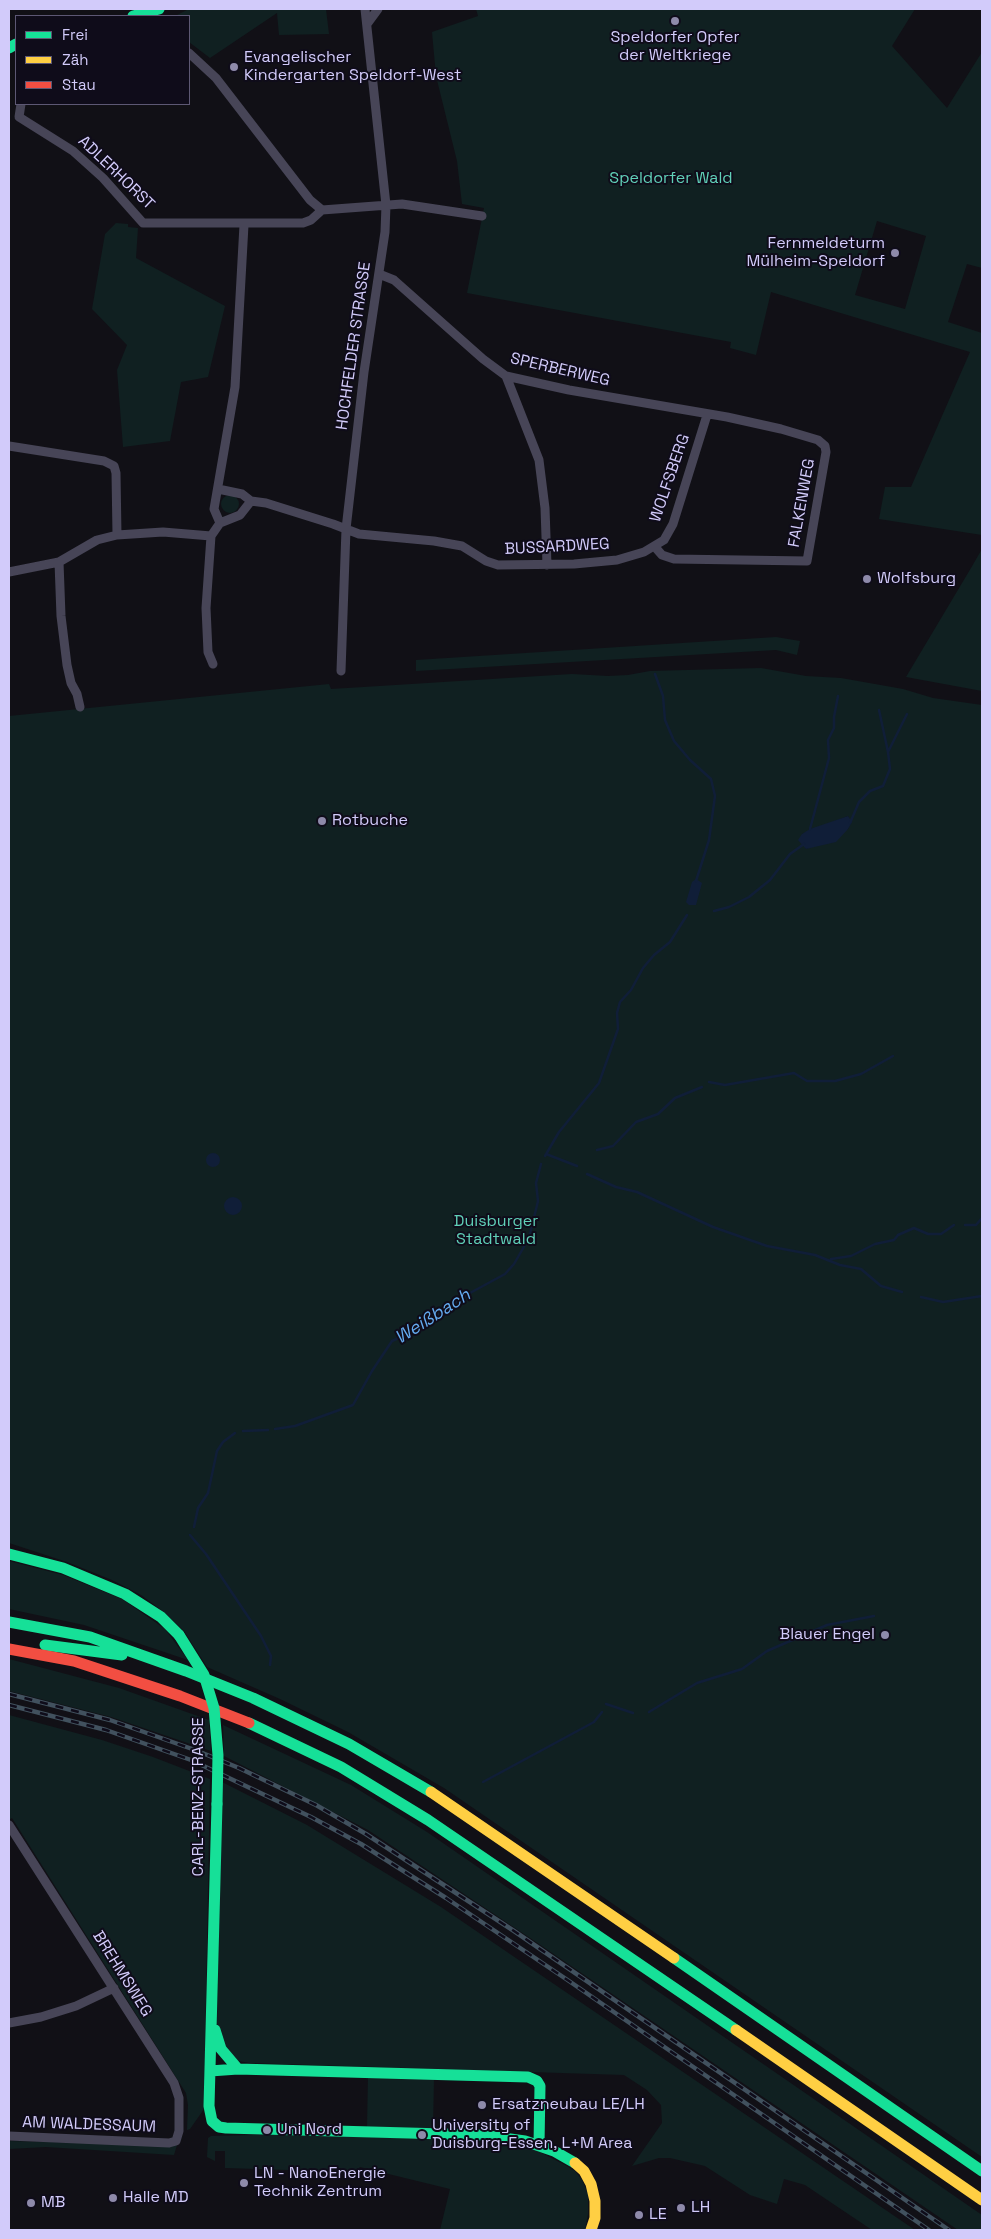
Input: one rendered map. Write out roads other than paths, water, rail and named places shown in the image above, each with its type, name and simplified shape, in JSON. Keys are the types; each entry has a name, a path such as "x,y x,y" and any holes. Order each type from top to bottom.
{"main road":[{"path":"137,15 152,11"},
{"name":"CARL-BENZ-STRASSE","path":"9,1549 14,1555 63,1568 125,1594 161,1617 179,1635 204,1675 214,1708 218,1754 210,2071 210,2114 214,2124 223,2128 489,2136 516,2139 539,2145 562,2155 579,2166 591,2184 596,2206 592,2230"},
{"path":"9,1622 90,1637 149,1658 253,1698 350,1744 433,1793 982,2172"},
{"path":"9,1640 149,1658"},
{"path":"9,1649 74,1661 180,1696 247,1722 341,1767 428,1820 507,1872 982,2200"},
{"name":"CARL-BENZ-STRASSE","path":"213,2010 219,2045 238,2068"},
{"path":"210,2071 238,2068 528,2077 537,2081 540,2086 539,2145"}],"street":[{"name":"HOCHFELDER STRASSE","path":"341,671 346,529 364,372 385,232 386,205 364,9"},
{"path":"367,24 378,9"},
{"path":"190,54 216,78 310,200 322,210 386,205 420,206 482,216"},
{"name":"ADLERHORST","path":"22,105 19,117 73,151 103,178 142,223 244,225 303,223 311,220 322,210"},
{"path":"220,524 214,509 235,387 244,225"},
{"name":"SPERBERWEG","path":"379,274 394,280 483,359 506,376 569,390 707,415"},
{"path":"506,376 539,460 547,564"},
{"name":"WOLFSBERG","path":"655,547 664,540 673,524 707,415"},
{"name":"FALKENWEG","path":"655,547 662,555 674,559 807,561 826,452 825,446 818,440 781,429 707,415"},
{"path":"9,446 104,461 114,466 116,473 117,535"},
{"name":"BUSSARDWEG","path":"218,489 242,494 251,501 266,503 359,534 434,541 462,546 486,562 498,565 617,560 655,547"},
{"path":"214,664 208,652 206,608 211,536 220,524 240,515 251,501"},
{"path":"9,572 59,562 97,540 117,535 163,532 211,536"},
{"path":"59,562 61,616 67,665 71,683 77,694 80,707"},
{"name":"BREHMSWEG","path":"9,1825 178,2091 179,2136 176,2141 169,2143"},
{"path":"9,2023 41,2017 76,2006 114,1988"},
{"name":"AM WALDESSAUM","path":"9,2136 169,2143"}],"water":[{"path":"848,816 852,822 836,842 806,849 798,840 802,834 810,829"},
{"path":"696,879 702,883 696,905 689,905 686,902 692,882"},
{"path":"213,1153 218,1155 220,1160 218,1165 213,1167 208,1165 206,1160 208,1155"},
{"path":"229,1197 237,1197 242,1202 240,1213 229,1215 224,1210 224,1202"}],"waterway":[{"path":"655,674 663,696 665,720 674,741 690,760 711,779 715,796 709,840 696,881"},
{"path":"810,829 829,758 828,740 834,728 838,696"},
{"path":"879,710 888,752"},
{"path":"850,823 859,802 870,791 883,786 890,769 888,752 907,714"},
{"path":"714,911 729,907 749,897 770,880 790,854 804,844"},
{"path":"545,1156 559,1132 599,1083 618,1029 617,1013 620,1002 631,990 643,968 654,955 670,942 687,915"},
{"path":"709,1082 725,1085 794,1073 807,1081 835,1081 861,1074 893,1056"},
{"path":"597,1150 613,1146 636,1122 658,1114 675,1098 702,1087"},
{"path":"546,1154 577,1166"},
{"name":"Weißbach","path":"275,1429 295,1426 353,1405 392,1341 414,1331 470,1293 505,1274 514,1264 529,1238 538,1201 536,1183 541,1164"},
{"path":"587,1174 616,1187 637,1192 713,1227 767,1246 815,1255 840,1265 861,1269 881,1286 902,1292"},
{"path":"965,1225 976,1225 982,1218"},
{"path":"831,1259 851,1256 875,1244 894,1240 898,1235 914,1228 928,1234 941,1234 954,1225"},
{"path":"921,1297 943,1302 982,1296"},
{"name":"Weißbach","path":"243,1431 268,1430"},
{"name":"Weißbach","path":"194,1527 198,1508 208,1493 217,1451 223,1442 235,1433"},
{"name":"Weißbach","path":"190,1535 206,1554 261,1636 271,1656 270,1665"},
{"path":"649,1712 697,1683 742,1669 767,1651 827,1625 874,1616"},
{"path":"606,1704 633,1713"},
{"path":"483,1782 594,1722 602,1712"}],"railway":[{"path":"9,1694 110,1720 195,1750 239,1768 316,1805 366,1834 514,1931 949,2230"},
{"path":"9,1705 106,1730 191,1760 311,1817 361,1844 446,1898 569,1981 929,2230"}],"place":[{"name":"Speldorfer Opfer der Weltkriege","path":"675,21"},
{"name":"Evangelischer Kindergarten Speldorf-West","path":"234,67"},
{"name":"Fernmeldeturm Mülheim-Speldorf","path":"895,253"},
{"name":"Wolfsburg","path":"867,579"},
{"name":"Rotbuche","path":"322,821"},
{"name":"Blauer Engel","path":"885,1635"},
{"name":"Ersatzneubau LE/LH","path":"482,2105"},
{"name":"Uni Nord","path":"267,2130"},
{"name":"University of Duisburg-Essen, L+M Area","path":"422,2135"},
{"name":"LN - NanoEnergie Technik Zentrum","path":"244,2183"},
{"name":"Halle MD","path":"113,2198"},
{"name":"MB","path":"31,2203"},
{"name":"LH","path":"681,2208"},
{"name":"LE","path":"639,2215"}],"park label":[{"name":"Speldorfer Wald","path":"671,179"},
{"name":"Duisburger Stadtwald","path":"496,1231"}]}
